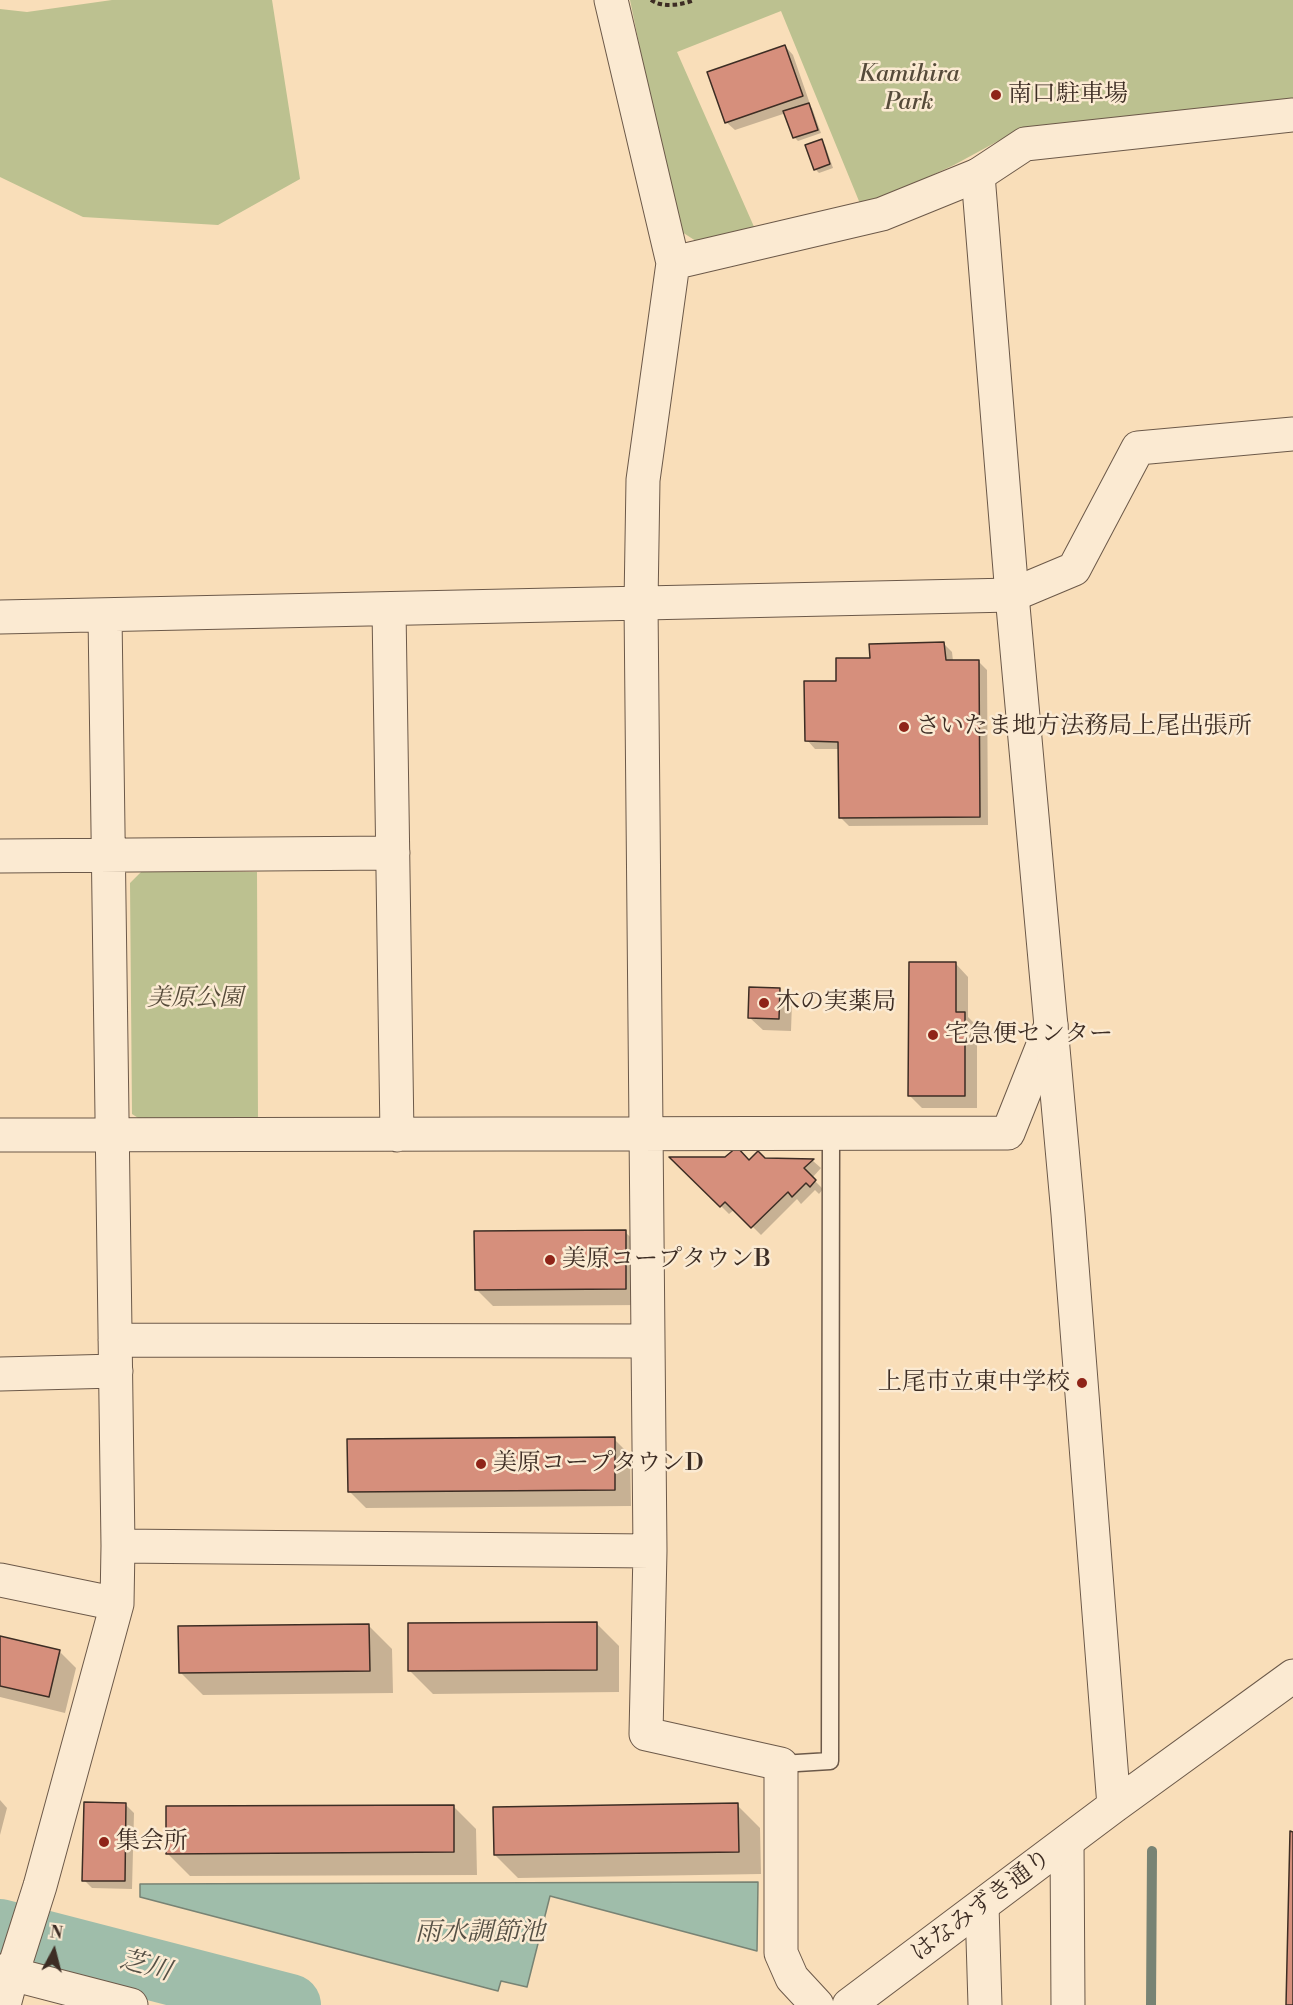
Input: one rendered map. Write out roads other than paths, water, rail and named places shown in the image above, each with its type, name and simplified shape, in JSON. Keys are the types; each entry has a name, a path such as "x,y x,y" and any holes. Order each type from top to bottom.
{"street":[{"path":"611,0 674,263 643,480 641,603 650,1551 646,1734 781,1764 781,1953 792,1978 817,2005"},
{"path":"674,263 882,214 978,175 1025,144 1293,115"},
{"path":"978,175 1012,595 1068,1214 1114,1806"},
{"path":"0,617 1012,595 1074,569 1138,448 1293,434"},
{"path":"389,609 397,1135"},
{"path":"4,2005 8,1972 39,1888 117,1604 105,615"},
{"path":"0,856 393,852"},
{"path":"0,1135 1008,1133 1051,1025"},
{"path":"0,1374 115,1356 648,1341"},
{"path":"118,1546 650,1551"},
{"path":"0,1580 117,1604"},
{"name":"はなみずき通り","path":"849,2005 1114,1806 1293,1676"},
{"path":"1067,1842 1068,2005"},
{"path":"982,1906 985,2005"},
{"path":"8,1972 132,2005"}],"lane":[{"path":"781,1764 830,1761 831,1134"}],"water":[{"name":"雨水調節池","path":"758,1882 757,1951 550,1896 527,1987 501,1981 498,1991 140,1897 140,1884"}],"waterway":[{"path":"1151,2005 1152,1851"},
{"name":"芝川","path":"0,1930 290,2005"}],"place":[{"name":"南口駐車場","path":"996,95"},
{"name":"さいたま地方法務局上尾出張所","path":"904,727"},
{"name":"木の実薬局","path":"764,1003"},
{"name":"宅急便センター","path":"933,1035"},
{"name":"美原コープタウンB","path":"550,1260"},
{"name":"上尾市立東中学校","path":"1082,1383"},
{"name":"美原コープタウンD","path":"481,1464"},
{"name":"集会所","path":"104,1842"}],"park label":[{"name":"Kamihira Park","path":"909,89"},
{"name":"美原公園","path":"195,999"}]}
